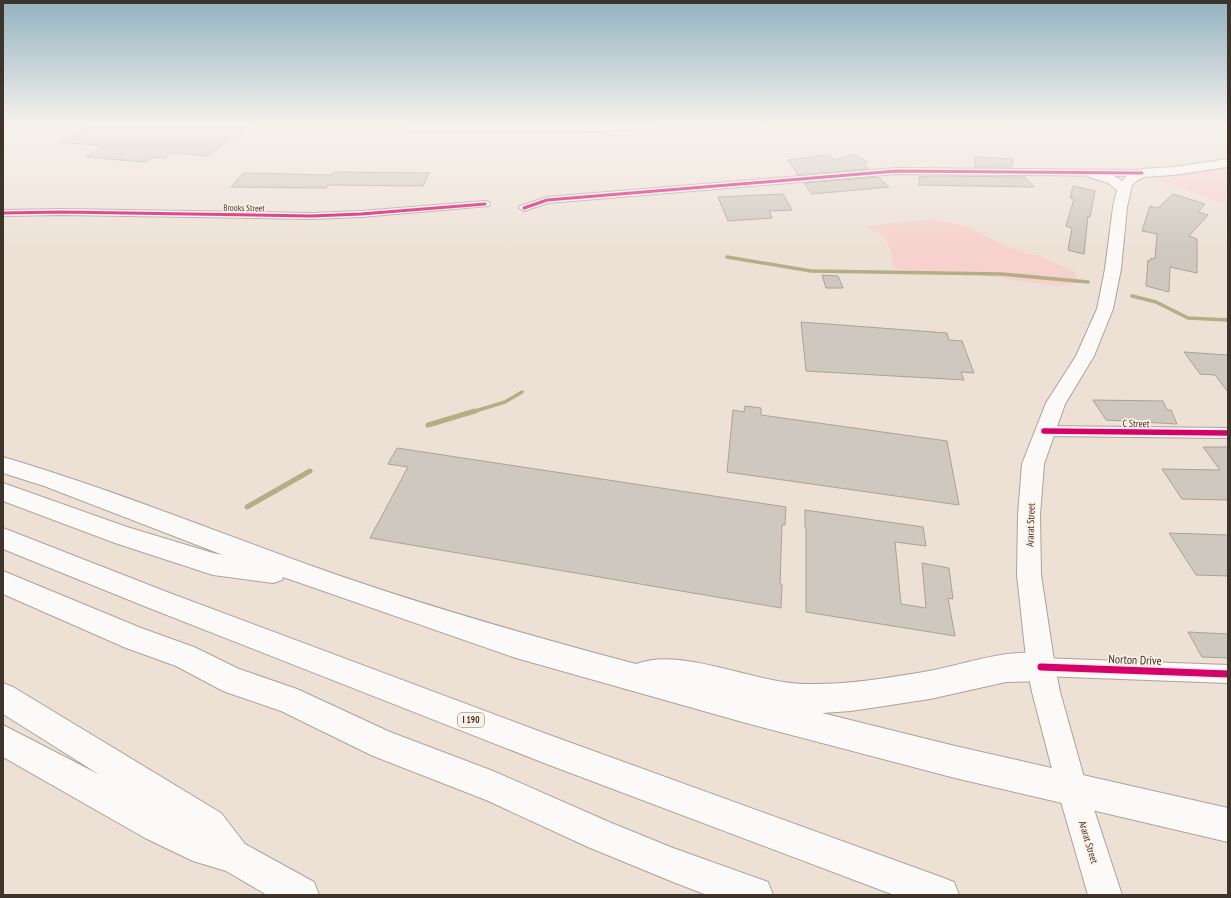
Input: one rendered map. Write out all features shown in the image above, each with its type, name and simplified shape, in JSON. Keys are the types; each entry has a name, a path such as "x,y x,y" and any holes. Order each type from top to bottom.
{"highway":[{"path":"3,465 52,480 312,577 516,645 622,675 955,762 1228,824"},
{"path":"3,492 124,536 213,564 312,577"},
{"name":"I 190","path":"3,538 158,600 544,748 941,895"},
{"path":"3,582 136,639 184,656 233,680 287,699 384,745 493,787 600,835 673,865 755,895"},
{"path":"622,675 678,673 770,694 804,699 851,697 930,685 1006,668 1041,667"},
{"path":"3,697 209,825 233,856"},
{"path":"3,740 169,832 193,844 233,856 301,895"}],"main road":[{"path":"1094,174 1113,180 1124,188 1133,177 1142,173 1201,167"},
{"name":"Ararat Street","path":"1104,890 1072,788 1046,692 1041,667 1030,576 1029,515 1033,464 1044,431 1056,403 1068,387 1085,356 1105,309 1113,269 1120,207 1124,188"}],"street":[{"path":"524,208 547,200 896,171 1094,174 1142,173"},
{"name":"Brooks Street","path":"3,213 62,212 311,216 485,204"},
{"name":"C Street","path":"1044,431 1228,433"},
{"name":"Norton Drive","path":"1041,667 1228,674"}],"shaded area":[{"path":"1228,169 1228,205 1154,178"},
{"path":"931,219 970,227 1005,246 1031,255 1038,255 1075,272 1077,280 1071,285 1056,286 966,273 919,272 896,269 892,263 891,250 887,242 881,235 867,226"}],"building":[{"path":"793,167 866,167 869,169 798,175"},
{"path":"333,172 429,173 423,186 328,185 326,188 231,187 243,173 331,175"},
{"path":"878,177 889,187 812,194 804,183"},
{"path":"919,177 1025,177 1034,187 919,185"},
{"path":"1073,186 1095,191 1090,217 1088,216 1084,254 1068,250 1072,228 1066,226 1074,199 1070,198"},
{"path":"783,194 792,210 769,211 772,218 728,221 718,197"},
{"path":"1173,194 1205,204 1198,212 1208,215 1189,236 1197,239 1197,273 1170,267 1169,292 1146,286 1148,260 1150,261 1151,258 1155,259 1157,234 1142,231 1150,206 1158,208"},
{"path":"822,275 838,276 843,288 826,288"},
{"path":"801,322 947,333 949,340 962,341 974,373 961,372 964,380 806,371"},
{"path":"1184,352 1228,355 1228,392 1215,375 1200,374"},
{"path":"1093,400 1163,401 1167,410 1171,410 1177,424 1106,420"},
{"path":"745,406 761,408 761,415 947,441 959,505 727,472 733,410 744,412"},
{"path":"1203,447 1228,447 1228,500 1182,499 1162,469 1220,470"},
{"path":"397,448 786,507 785,525 782,525 780,584 782,584 781,608 370,538 408,467 388,464"},
{"path":"805,510 923,527 926,546 895,542 901,604 926,608 922,563 949,568 953,599 948,598 955,636 806,612"},
{"path":"1169,533 1228,535 1228,576 1196,575"},
{"path":"1188,632 1228,634 1228,658 1202,657"}],"waterway":[{"path":"727,257 811,271 1001,274 1088,282"},
{"path":"1132,296 1156,302 1188,318 1228,320"},
{"path":"472,412 505,402 522,392"},
{"path":"428,425 475,411"},
{"path":"247,507 310,471"}],"cycle path":[{"path":"524,208 547,200 896,171 1142,173"},
{"path":"3,213 62,212 311,216 361,214 485,204"},
{"path":"1044,431 1228,433"},
{"path":"1041,667 1228,674"}]}
